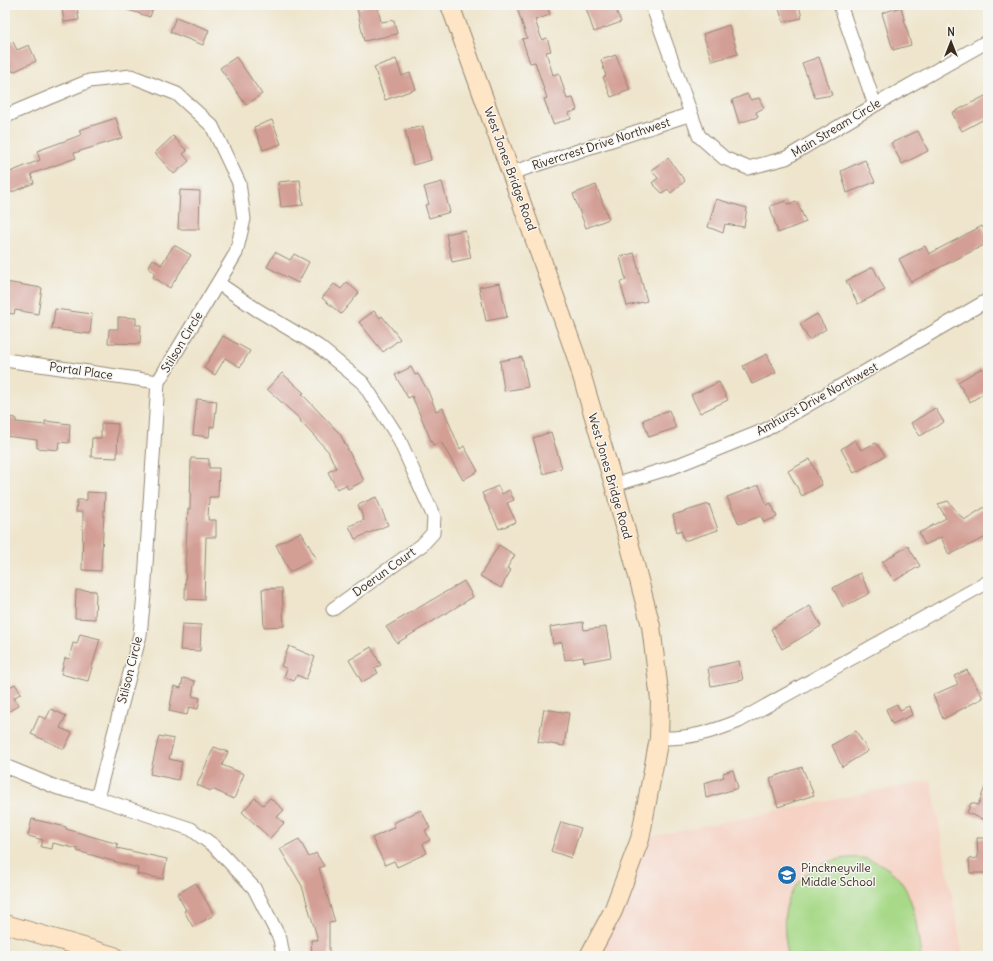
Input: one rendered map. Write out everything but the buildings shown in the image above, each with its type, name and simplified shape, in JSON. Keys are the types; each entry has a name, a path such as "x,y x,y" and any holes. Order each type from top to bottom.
{"street":[{"name":"West Jones Bridge Road","path":"450,5 512,173 576,356 614,485 651,626 660,700 659,738 640,839 612,911 589,956"},
{"name":"Main Stream Circle","path":"652,5 700,136 724,158 748,168 786,158 875,105 988,41"},
{"path":"840,5 875,105"},
{"name":"Stilson Circle","path":"5,117 89,81 131,76 177,94 212,126 239,183 244,219 236,253 158,382 140,636 97,798"},
{"name":"Rivercrest Drive Northwest","path":"512,173 691,114"},
{"name":"Doerun Court","path":"218,283 256,309 318,346 363,383 398,437 434,517 433,533 416,549 332,609"},
{"name":"Amhurst Drive Northwest","path":"614,485 673,467 766,430 988,300"},
{"name":"Portal Place","path":"5,360 158,382"},
{"path":"659,738 676,738 712,732 739,721 988,582"},
{"path":"5,766 58,788 97,798 191,829 214,846 254,888 280,939 283,956"},
{"path":"5,924 114,956"}],"shaded area":[{"name":"Pinckneyville Middle School","path":"931,780 963,956 589,956 640,839"}],"green space":[{"path":"846,858 865,858 883,865 894,874 903,885 914,911 921,956 788,956 784,925 785,915 790,897 795,887 802,878 816,867 828,862"}],"place":[{"name":"Pinckneyville Middle School","path":"787,875"}]}
